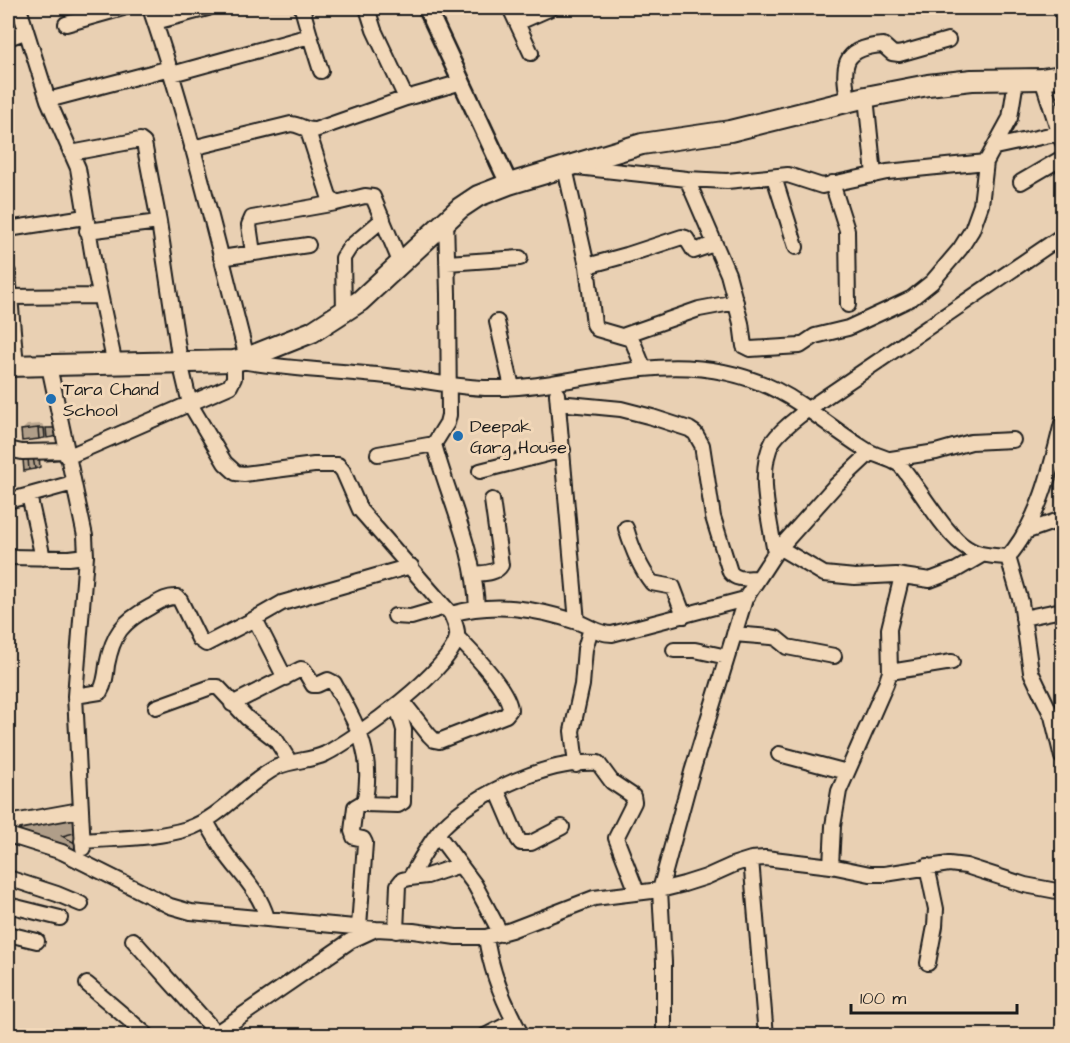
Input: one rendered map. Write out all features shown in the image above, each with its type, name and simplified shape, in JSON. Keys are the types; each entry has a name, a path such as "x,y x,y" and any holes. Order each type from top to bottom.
{"main road":[{"path":"12,366 240,360 312,332 344,312 360,301 460,208 478,196 509,184 642,144 730,131 857,99 928,85 972,80 1042,79 1062,76"}],"street":[{"path":"19,8 48,100 81,180 86,224 115,365"},
{"path":"66,24 123,8"},
{"path":"8,449 66,454 230,386 240,360 221,258 171,71 150,8"},
{"path":"155,22 190,10 208,8"},
{"path":"302,8 321,71"},
{"path":"367,8 374,30 406,98"},
{"path":"427,8 509,184"},
{"path":"510,8 531,53"},
{"path":"517,23 550,8"},
{"path":"8,38 25,32"},
{"path":"48,100 310,36"},
{"path":"874,175 857,99 844,69 848,58 854,53 883,45 891,53 899,54 948,40"},
{"path":"995,147 1061,137 1042,79"},
{"path":"687,179 728,274 741,323 744,346 750,349 800,346 815,336 848,328 912,298 932,282 960,249 972,230 981,205 986,162 1010,118 1016,80"},
{"path":"308,131 462,82"},
{"path":"192,148 291,124 299,125 308,131 329,196 336,202"},
{"path":"71,153 140,140 144,143 159,222 180,362 190,404 225,463 236,473 338,465 343,471 360,510 448,610 457,637 494,680 507,698 510,710 506,715 439,741 434,740 400,704"},
{"path":"644,369 633,342 625,335 597,329 594,324 587,266 569,167 727,181 794,176 818,185 874,175 986,162"},
{"path":"1021,182 1061,162"},
{"path":"774,177 796,248"},
{"path":"832,183 847,230 848,305"},
{"path":"253,253 249,225 252,218 369,196 376,201 401,264"},
{"path":"344,312 343,258 350,247 383,219"},
{"path":"378,454 434,444 447,423 449,384 446,219"},
{"path":"8,229 159,222"},
{"path":"982,555 944,576 930,580 902,576 855,577 824,574 778,550 766,503 768,455 773,442 783,429 808,409 1062,236"},
{"path":"587,266 682,237 686,238 694,251 714,244"},
{"path":"221,258 308,245"},
{"path":"447,263 520,258"},
{"path":"12,366 8,285 100,296"},
{"path":"625,335 699,309 736,302"},
{"path":"497,322 512,387"},
{"path":"240,360 266,366 394,376 489,388 681,366 714,370 769,386 808,409 870,453 891,459 936,452 971,442 1013,440"},
{"path":"49,366 66,454 82,514 86,556 75,696 84,862"},
{"path":"556,382 577,621"},
{"path":"558,403 621,409 652,417 695,433 702,445 716,532 730,572 734,577 740,579 757,578"},
{"path":"1008,558 1020,543 1049,477 1062,423"},
{"path":"434,444 467,542 474,574 477,609"},
{"path":"480,471 563,450"},
{"path":"664,1035 664,962 660,890 692,772 745,599 778,550 834,486 870,453"},
{"path":"891,459 908,474 952,536 966,548 982,555 1008,558"},
{"path":"8,501 73,483"},
{"path":"29,495 43,558"},
{"path":"474,574 494,571 501,565 492,500"},
{"path":"1025,532 1062,519"},
{"path":"626,528 636,557 649,579 652,583 673,587 684,616"},
{"path":"8,557 86,556"},
{"path":"1008,558 1021,602 1031,672 1052,716 1062,757"},
{"path":"75,696 100,692 104,685 116,633 126,622 167,598 177,597 180,600 203,643 210,642 282,603 298,597 411,566"},
{"path":"831,866 835,809 847,772 890,672 889,629 902,576"},
{"path":"395,616 411,617 448,610 530,609 577,621 603,634 612,634 745,599"},
{"path":"1023,618 1062,610"},
{"path":"255,619 285,678"},
{"path":"576,765 572,731 582,685 585,649 591,628"},
{"path":"734,634 776,638 787,647 834,656"},
{"path":"82,841 166,834 206,821 264,775 290,762 323,755 361,733 400,704 450,651 457,637"},
{"path":"674,650 695,650 727,657"},
{"path":"890,672 952,662"},
{"path":"232,704 301,669 306,672 313,685 331,680 361,733 367,768 367,790 364,804"},
{"path":"156,707 214,686 276,740 290,762"},
{"path":"359,927 365,843 363,839 354,837 352,831 355,807 360,804 398,805 403,802 404,730 400,704"},
{"path":"779,754 847,772"},
{"path":"410,878 437,834 459,813 497,790 528,776 576,765 598,763 612,782 633,796 634,802 616,838 637,892"},
{"path":"497,790 521,843 531,843 562,827"},
{"path":"8,823 80,810"},
{"path":"206,821 226,854 255,890 267,918"},
{"path":"437,834 479,892 501,934"},
{"path":"8,835 62,852 170,906 192,912 413,931 456,937 486,938 594,898 660,890 696,881 751,859 765,858 831,866 870,874 949,864 966,866 1025,885 1062,892"},
{"path":"751,859 766,1035"},
{"path":"396,931 398,885 402,880 427,876 460,865"},
{"path":"927,866 936,909 928,963"},
{"path":"8,878 81,904"},
{"path":"8,905 60,918"},
{"path":"133,940 216,1034 350,941 376,929"},
{"path":"8,934 37,941"},
{"path":"486,938 490,965 514,1022 522,1035"},
{"path":"87,984 148,1035"},
{"path":"485,1035 514,1022"}],"building":[{"path":"38,428 39,439 22,441 21,430"},
{"path":"38,428 44,428 45,438 39,439"},
{"path":"46,428 58,428 59,436 47,438"},
{"path":"64,454 64,459 45,461 44,456"},
{"path":"33,457 39,457 40,467 35,469"},
{"path":"33,457 35,469 29,470 28,458"},
{"path":"28,458 29,470 24,471 23,459"},
{"path":"76,817 78,832 62,836 77,844 73,852 20,832 20,823"}],"place":[{"name":"Tara Chand School","path":"51,399"},
{"name":"Deepak Garg House","path":"458,436"}]}
